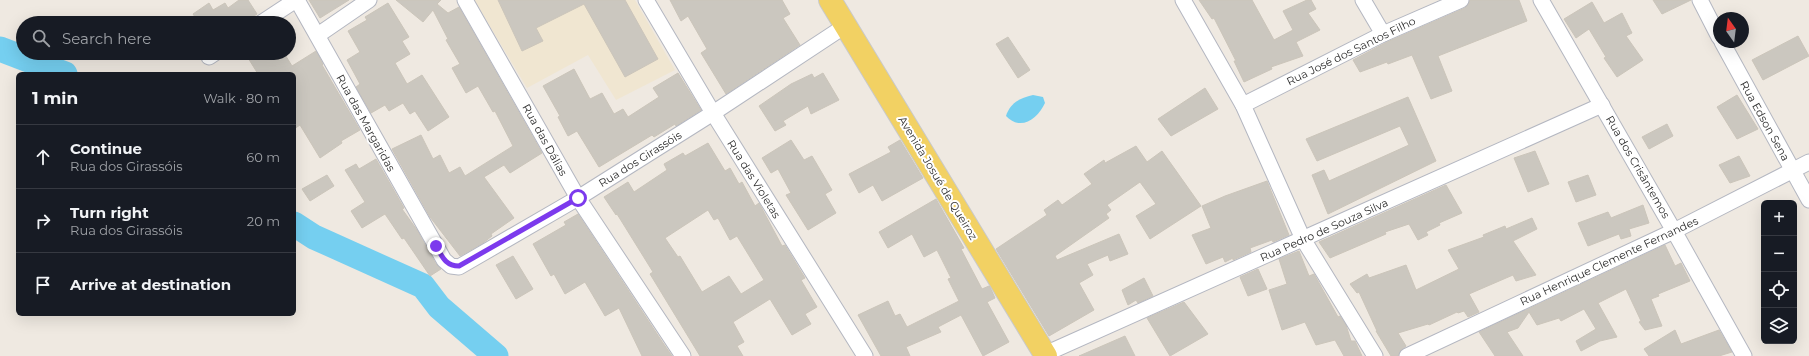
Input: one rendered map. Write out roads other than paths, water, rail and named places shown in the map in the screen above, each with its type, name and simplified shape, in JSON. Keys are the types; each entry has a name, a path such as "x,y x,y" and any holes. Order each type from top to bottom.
{"main road":[{"name":"Avenida Josué de Queiroz","path":"830,0 1045,355"}],"street":[{"path":"272,16 297,0"},
{"name":"Rua das Margaridas","path":"297,0 436,246"},
{"path":"318,35 369,0"},
{"name":"Rua das Dálias","path":"465,0 578,198 683,356"},
{"name":"Rua das Violetas","path":"646,0 712,113 865,356"},
{"path":"1183,0 1243,105 1303,239 1375,356"},
{"path":"1363,0 1383,34"},
{"name":"Rua José dos Santos Filho","path":"1243,105 1383,34 1461,0"},
{"name":"Rua dos Crisântemos","path":"1541,0 1744,356"},
{"path":"1700,0 1713,25"},
{"name":"Rua dos Girassóis","path":"436,246 444,260 451,266 459,266 578,198 845,26"},
{"name":"Rua Edson Sena","path":"1725,48 1809,200"},
{"name":"Rua Pedro de Souza Silva","path":"1045,355 1602,105"},
{"name":"Rua Henrique Clemente Fernandes","path":"1406,356 1674,231 1809,162"}],"water":[{"path":"1033,95 1043,97 1045,103 1034,118 1023,123 1017,123 1006,116 1013,104"}],"waterway":[{"path":"0,49 16,55"},
{"path":"29,60 60,72"},
{"path":"296,225 314,237 423,286 439,307 496,356"}]}
